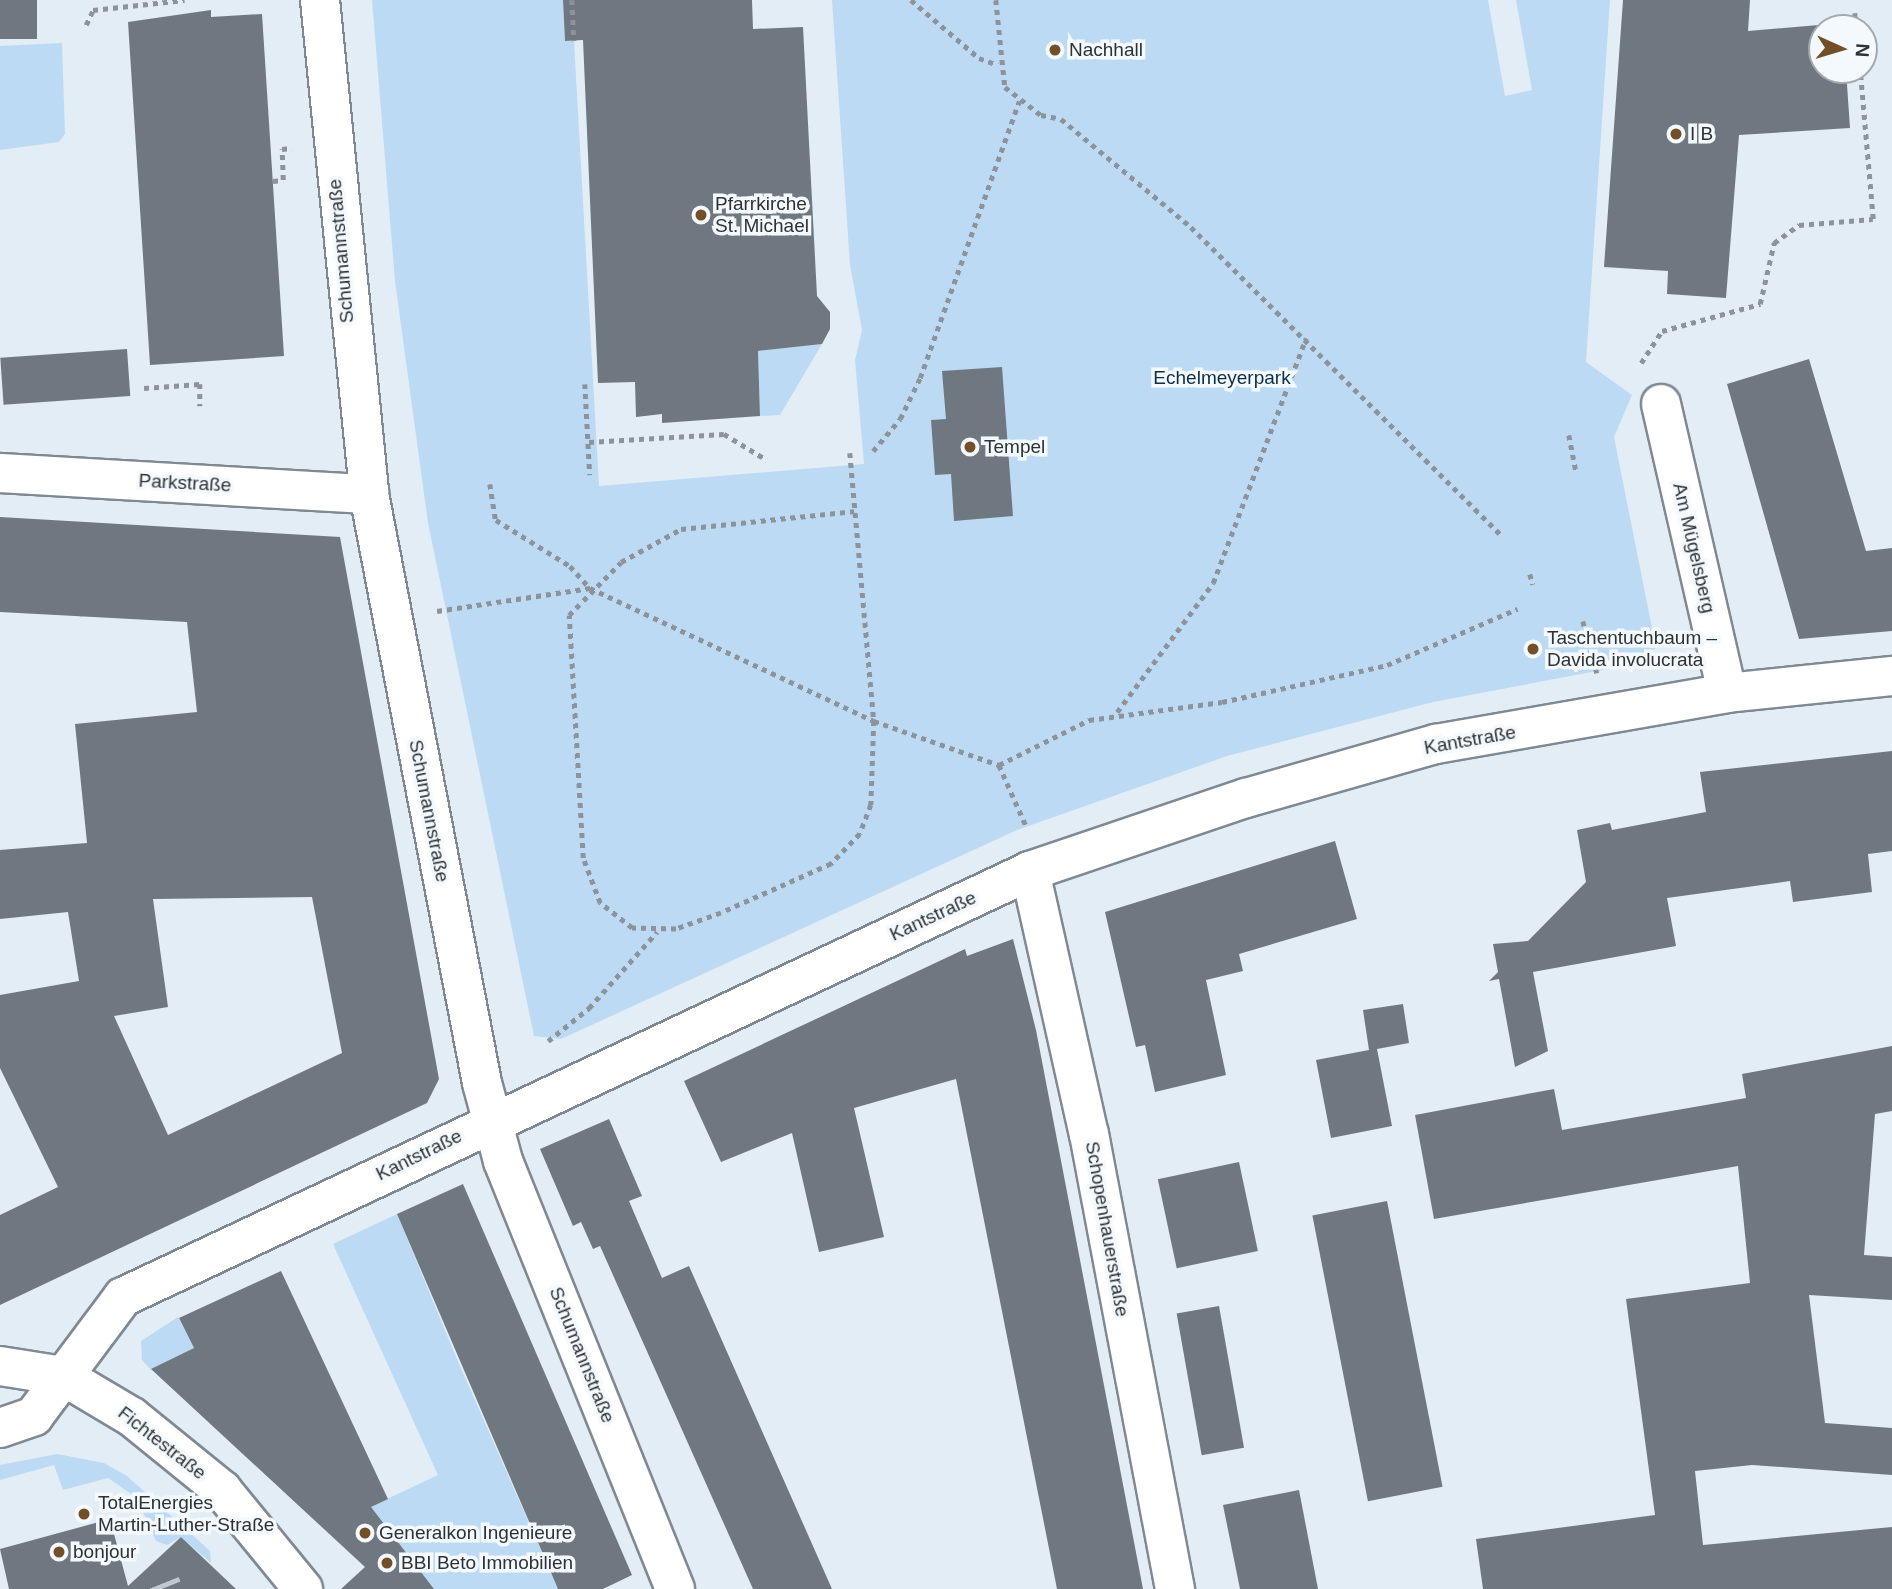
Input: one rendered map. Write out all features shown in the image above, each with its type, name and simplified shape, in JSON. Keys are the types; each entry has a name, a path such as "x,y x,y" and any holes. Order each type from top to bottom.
{"street":[{"name":"Schumannstraße","path":"320,0 369,494 491,1121 675,1589"},
{"name":"Am Mügelsberg","path":"1661,404 1727,693"},
{"name":"Parkstraße","path":"0,473 369,494"},
{"name":"Kantstraße","path":"63,1376 123,1297 491,1121 1030,871 1246,797 1436,744 1727,693 1892,676"},
{"name":"Schopenhauerstraße","path":"1030,871 1089,1134 1175,1589"},
{"name":"Fichtestraße","path":"0,1366 63,1376 132,1417 222,1490 303,1589"},
{"path":"0,1428 34,1416 63,1376"}],"path":[{"path":"86,25 93,10 184,0"},
{"path":"572,0 574,41"},
{"path":"911,0 979,58 998,65"},
{"path":"996,0 998,65 1005,87 1019,101 1071,128 1191,227 1306,338 1501,535"},
{"path":"1645,356 1662,331 1760,304 1774,243 1799,225 1873,219 1861,84"},
{"path":"873,450 900,419 920,378 1019,101"},
{"path":"273,181 283,180 283,166"},
{"path":"1117,712 1213,583 1306,338"},
{"path":"144,388 200,384 200,405"},
{"path":"585,384 590,475"},
{"path":"589,442 724,434 766,460"},
{"path":"1569,435 1576,470"},
{"path":"850,453 874,721 871,805 860,834 831,864 721,913 657,931 632,928 600,903 583,858 567,642 569,615 590,587 656,538 681,529 854,511"},
{"path":"491,484 496,520 570,566 590,587 874,721 999,765 1117,712 1222,702 1387,664 1517,609"},
{"path":"1530,574 1533,585"},
{"path":"444,610 590,587"},
{"path":"1583,621 1590,650"},
{"path":"999,765 1027,826"},
{"path":"548,1041 589,1008 657,931"}],"green space":[{"name":"Echelmeyerpark","path":"372,0 563,0 565,41 574,41 599,486 864,464 855,360 862,330 850,265 832,0 1488,0 1505,96 1532,90 1516,0 1610,0 1586,362 1632,395 1614,437 1656,648 1634,664 1433,702 1227,756 1017,830 561,1039 534,1036 428,523 395,281"},
{"path":"62,43 65,134 59,142 0,150 0,46"},
{"path":"822,344 780,415 760,416 758,351"},
{"path":"397,1214 456,1357 558,1589 434,1589 370,1507 438,1475 333,1244"},
{"path":"178,1317 194,1348 151,1370 142,1360 141,1341"},
{"path":"57,1454 104,1463 127,1476 210,1551 211,1563 181,1537 167,1545 156,1541 137,1498 108,1478 63,1490 54,1465 0,1480 0,1465"}],"building":[{"path":"0,0 37,0 37,39 0,39"},
{"name":"Pfarrkirche St. Michael","path":"563,0 752,0 753,29 803,27 817,296 830,312 830,329 822,344 758,351 760,416 662,423 662,414 636,417 635,382 598,383 583,40 565,41"},
{"name":"I B","path":"1623,0 1750,0 1748,31 1808,26 1808,84 1847,84 1850,128 1739,135 1726,298 1667,294 1668,271 1604,267"},
{"path":"211,10 211,17 262,14 284,356 150,365 128,22"},
{"path":"127,349 130,396 4,405 0,358"},
{"path":"1809,359 1866,551 1892,548 1892,631 1799,639 1727,384"},
{"name":"Tempel","path":"1002,367 1013,516 954,521 951,474 935,475 931,420 946,419 942,371"},
{"path":"0,517 340,537 439,1079 427,1103 0,1305 0,1215 58,1187 0,1068 0,995 79,981 68,912 0,919 0,850 87,843 75,724 197,712 187,622 0,612","holes":["312,897 342,1053 168,1135 114,1016 168,1007 153,899"]},
{"path":"1892,751 1892,851 1868,854 1872,892 1793,902 1790,881 1667,898 1676,946 1533,972 1548,1051 1515,1067 1499,979 1489,981 1498,972 1493,944 1528,941 1586,882 1577,830 1610,823 1612,830 1706,812 1700,772"},
{"path":"1335,841 1357,919 1239,954 1243,971 1206,980 1226,1075 1155,1092 1145,1045 1136,1047 1105,912"},
{"path":"1013,939 1036,1030 1143,1589 1057,1589 956,1079 854,1108 884,1237 819,1252 792,1133 721,1162 684,1081 965,949 967,956"},
{"path":"1403,1004 1409,1043 1377,1049 1392,1126 1331,1138 1316,1060 1369,1050 1363,1010"},
{"path":"1892,1046 1892,1111 1875,1114 1864,1255 1892,1257 1892,1300 1809,1295 1825,1423 1892,1428 1892,1475 1752,1465 1695,1471 1703,1545 1892,1527 1892,1589 1483,1589 1476,1539 1655,1515 1626,1299 1750,1283 1738,1166 1434,1219 1415,1115 1554,1089 1562,1130 1746,1098 1742,1074"},
{"path":"609,1119 642,1196 629,1201 662,1278 689,1266 832,1589 753,1589 600,1246 593,1249 581,1222 573,1226 540,1149"},
{"path":"1239,1162 1258,1251 1177,1268 1158,1179"},
{"path":"463,1184 632,1575 603,1589 558,1589 397,1214"},
{"path":"1387,1201 1443,1487 1368,1501 1312,1216"},
{"path":"281,1271 388,1499 371,1507 434,1589 341,1589 365,1567 151,1369 194,1348 179,1318"},
{"path":"1219,1306 1244,1448 1202,1455 1177,1313"},
{"path":"1299,1490 1318,1589 1240,1589 1223,1505"},
{"name":"bonjour","path":"110,1519 128,1586 181,1537 236,1589 9,1589 0,1549"}],"tunnel":[{"path":"161,1584 163,1589"}],"place":[{"name":"Nachhall","path":"1055,50"},
{"name":"I B","path":"1676,134"},
{"name":"Pfarrkirche St. Michael","path":"701,215"},
{"name":"Tempel","path":"970,447"},
{"name":"Taschentuchbaum – Davida involucrata","path":"1533,649"},
{"name":"TotalEnergies Martin-Luther-Straße","path":"84,1514"},
{"name":"Generalkon Ingenieure","path":"365,1533"},
{"name":"bonjour","path":"59,1552"},
{"name":"BBI Beto Immobilien","path":"387,1563"}]}
